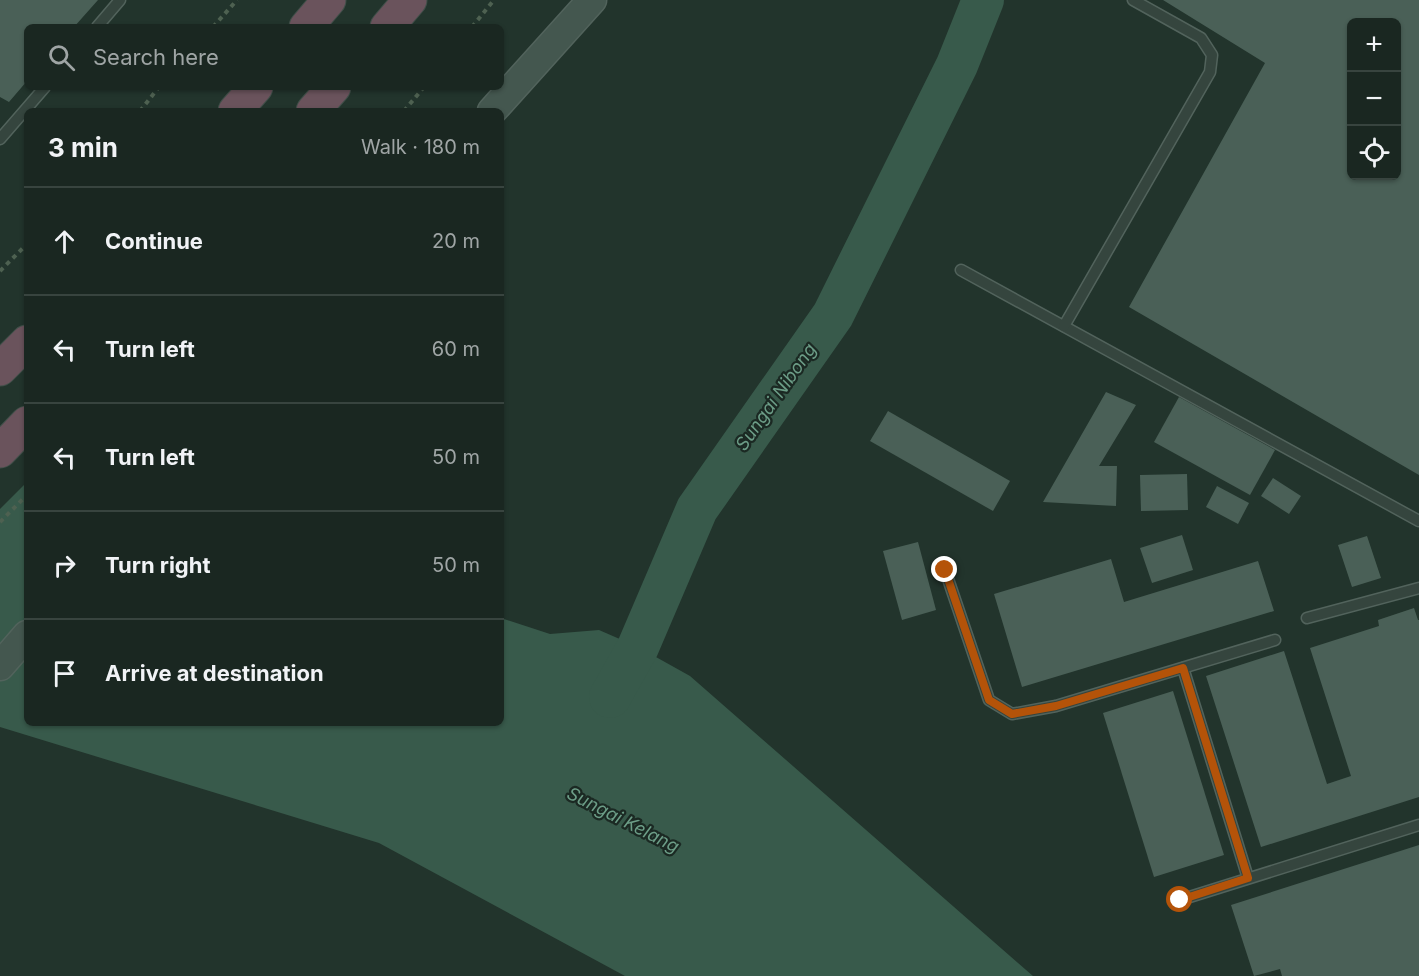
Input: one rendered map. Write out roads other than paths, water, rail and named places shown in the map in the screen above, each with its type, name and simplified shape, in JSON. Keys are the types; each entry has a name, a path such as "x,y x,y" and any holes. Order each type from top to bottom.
{"highway":[{"path":"309,24 329,0"},
{"path":"390,24 410,0"},
{"path":"238,108 253,90"},
{"path":"316,108 331,90"},
{"path":"0,369 24,345"},
{"path":"0,451 24,426"}],"main road":[{"path":"495,108 592,0"},
{"path":"0,666 24,638"}],"lane":[{"path":"100,24 120,0"},
{"path":"1064,327 1210,72 1212,55 1201,38 1133,0"},
{"path":"27,108 42,90"},
{"path":"0,139 24,111"},
{"path":"961,270 1419,521"},
{"path":"945,570 989,700 1012,714 1056,706 1275,640"},
{"path":"1307,618 1419,588"},
{"path":"1183,668 1248,878"},
{"path":"1180,900 1419,825"}],"water":[{"name":"Sungai Kelang","path":"0,442 24,460 24,726 504,726 504,619 550,634 599,630 638,647 690,676 1033,976 625,976 379,843 0,727"}],"waterway":[{"name":"Sungai Nibong","path":"610,697 638,647 697,509 833,315 957,65 983,0"}]}
